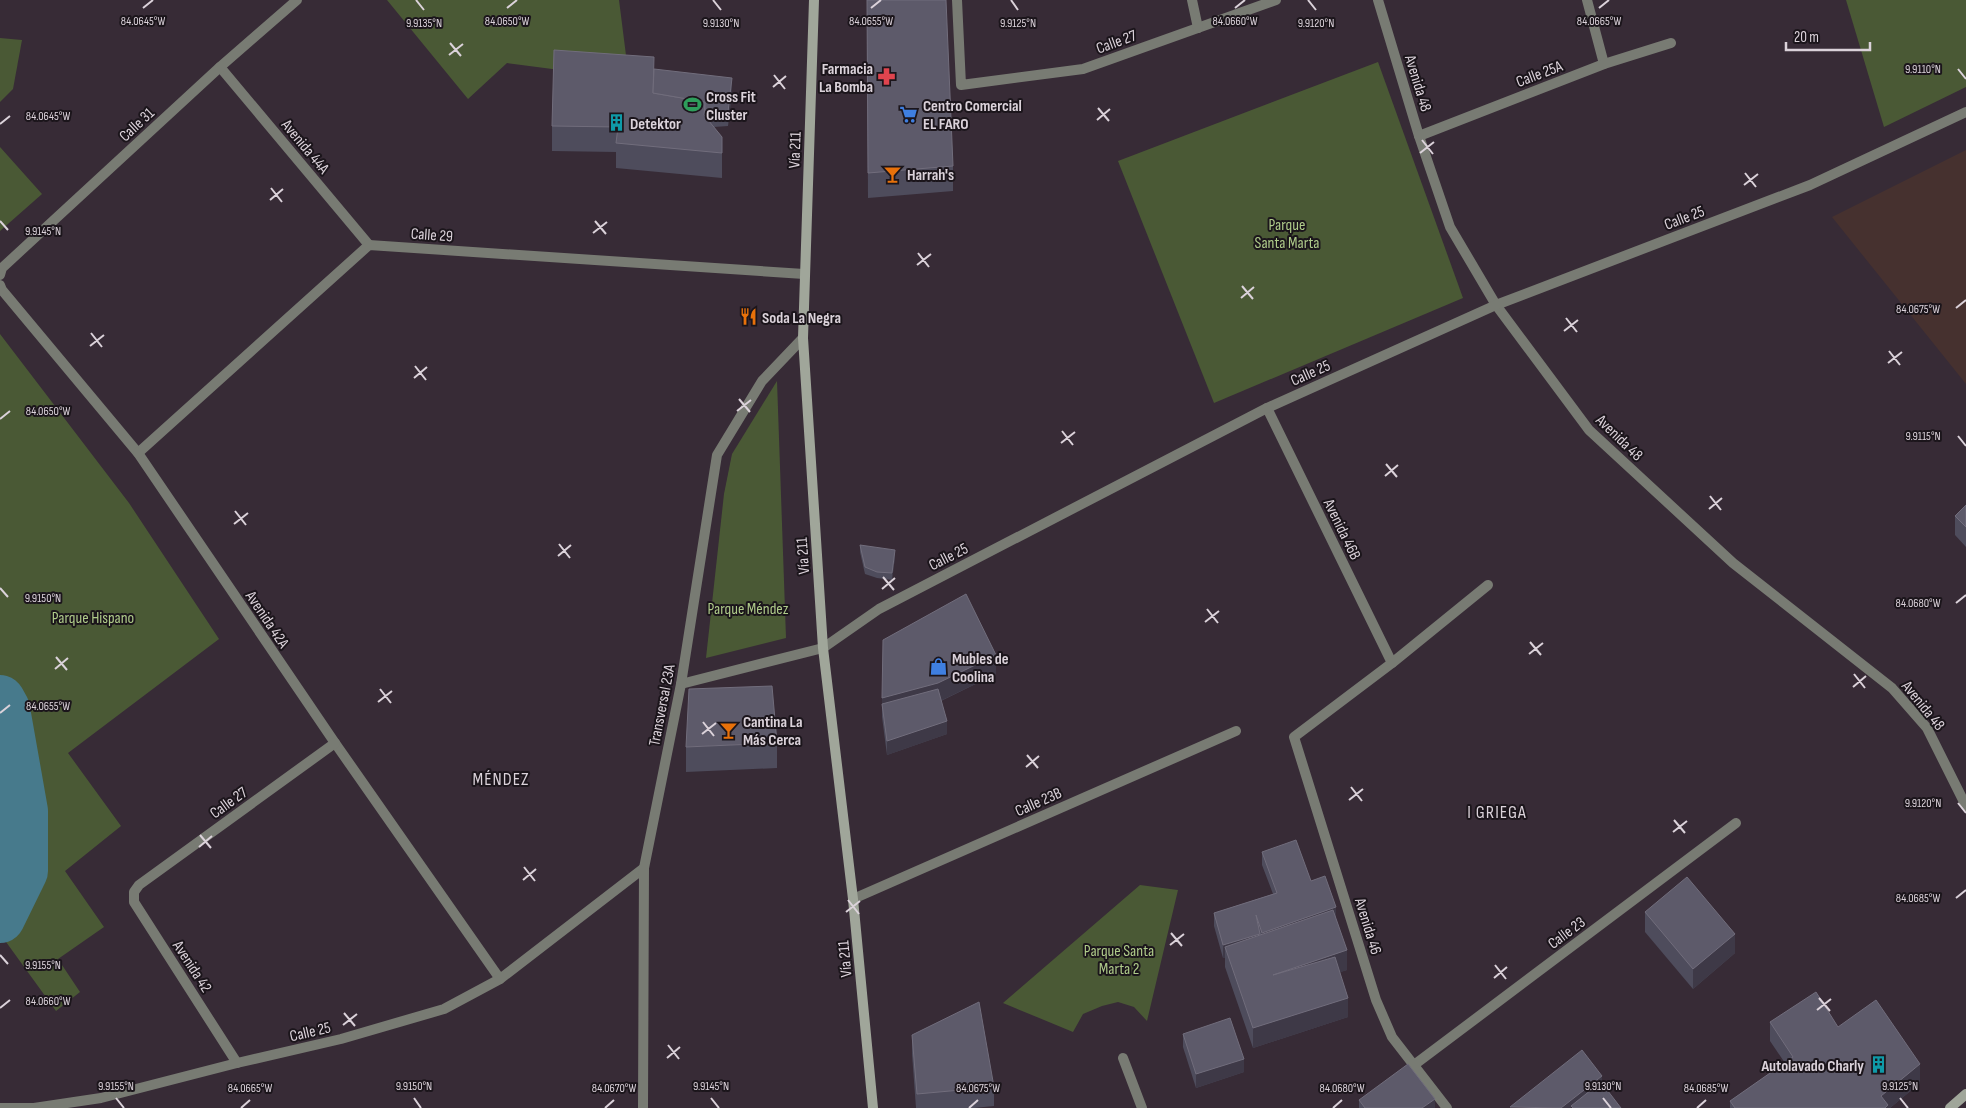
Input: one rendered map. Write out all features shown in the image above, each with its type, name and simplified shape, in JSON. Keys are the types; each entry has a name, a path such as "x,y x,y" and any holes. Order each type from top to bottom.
{"main road":[{"name":"Vía 211","path":"814,0 803,338 823,648 853,899 873,1108"},
{"path":"1950,1108 1966,1094"}],"street":[{"name":"Calle 31","path":"0,275 2,268 220,67 297,0"},
{"name":"Calle 27","path":"956,0 961,85 1083,69 1276,0"},
{"path":"1192,0 1198,28"},
{"name":"Avenida 48","path":"1378,0 1450,227 1496,305 1589,430 1733,563 1892,688 1927,728 1966,806"},
{"path":"1587,0 1604,64"},
{"name":"Calle 25A","path":"1420,136 1604,64 1670,43"},
{"name":"Avenida 44A","path":"220,67 369,245"},
{"name":"Calle 25","path":"681,684 823,648 879,609 1267,408 1496,305 1810,185 1966,112"},
{"name":"Calle 29","path":"369,245 804,274"},
{"path":"138,453 369,245"},
{"name":"Avenida 42A","path":"0,285 2,290 138,453 335,743 500,979"},
{"name":"Transversal 23A","path":"643,1108 644,868 681,684 717,455 762,381 803,338"},
{"name":"Avenida 46B","path":"1267,408 1392,663"},
{"path":"1392,663 1488,585"},
{"name":"Avenida 46","path":"1392,663 1294,737 1376,1000 1392,1037 1447,1108"},
{"name":"Calle 23B","path":"853,899 1236,731"},
{"name":"Calle 27","path":"139,884 335,743"},
{"name":"Calle 23","path":"1414,1065 1736,822"},
{"name":"Calle 25","path":"0,1108 34,1108 101,1098 237,1063 341,1039 444,1009 500,979 644,868"},
{"name":"Avenida 42","path":"139,884 134,892 134,902 237,1063"},
{"path":"1123,1058 1142,1108"}],"shaded area":[{"path":"1966,150 1966,384 1832,217"}],"green space":[{"path":"387,0 619,0 629,79 507,63 468,99"},
{"path":"1846,0 1966,0 1966,87 1884,127"},
{"path":"0,38 22,40 13,89 0,102"},
{"name":"Parque Santa Marta","path":"1378,62 1463,298 1214,403 1118,161"},
{"path":"0,147 42,194 0,231"},
{"name":"Parque Hispano","path":"0,334 129,503 219,639 68,753 121,826 65,871 104,927 58,959 80,992 56,1011 1,935 30,871 31,812 16,710 0,681"},
{"name":"Parque Méndez","path":"777,381 786,638 706,658 724,494 732,454"},
{"name":"Parque Santa Marta 2","path":"1140,885 1178,890 1147,1021 1134,1007 1118,1002 1083,1014 1073,1032 1003,1003"}],"building":[{"name":"Centro Comercial EL FARO","path":"867,0 946,0 953,166 868,173"},
{"name":"Detektor","path":"554,50 654,57 653,93 705,102 704,115 722,137 722,153 616,143 618,127 552,126"},
{"path":"654,69 732,78 728,112 705,114 705,102 653,93"},
{"path":"1966,505 1966,527 1955,516"},
{"path":"860,545 895,550 892,573 877,572 865,567"},
{"name":"Mubles de Coolina","path":"966,594 996,655 938,683 882,698 883,640"},
{"path":"772,686 777,743 686,747 689,689"},
{"path":"938,689 947,721 887,741 882,704"},
{"path":"1296,840 1311,881 1325,876 1336,907 1262,933 1256,915 1260,934 1223,945 1214,913 1277,893 1262,852"},
{"path":"1687,877 1735,934 1693,969 1645,912"},
{"path":"1333,910 1347,950 1273,975 1335,957 1348,998 1253,1028 1225,947"},
{"path":"1816,992 1838,1027 1876,1000 1920,1064 1881,1096 1888,1105 1885,1108 1735,1108 1730,1101 1793,1057 1770,1022"},
{"path":"979,1002 994,1087 917,1094 912,1035"},
{"path":"1230,1018 1244,1059 1196,1074 1183,1034"},
{"path":"1582,1050 1602,1076 1561,1108 1510,1107"},
{"path":"1408,1064 1435,1099 1422,1108 1365,1108 1359,1100"},
{"path":"1601,1082 1621,1108 1573,1108 1571,1106"}],"waterway":[{"path":"0,700 5,709 23,811 23,871 0,918"}],"place":[{"name":"Farmacia La Bomba","path":"887,77"},
{"name":"Cross Fit Cluster","path":"692,105"},
{"name":"Centro Comercial EL FARO","path":"909,114"},
{"name":"Detektor","path":"616,123"},
{"name":"Harrah's","path":"893,174"},
{"name":"Soda La Negra","path":"748,317"},
{"name":"Mubles de Coolina","path":"938,667"},
{"name":"Cantina La Más Cerca","path":"729,730"},
{"name":"Autolavado Charly","path":"1878,1065"}],"district":[{"name":"MÉNDEZ","path":"501,779"},
{"name":"I GRIEGA","path":"1497,812"}]}
